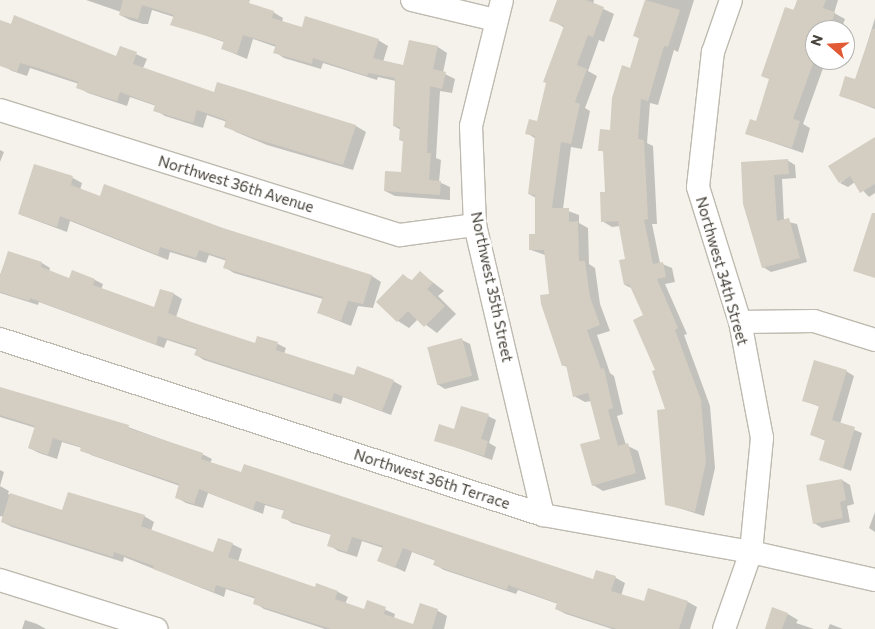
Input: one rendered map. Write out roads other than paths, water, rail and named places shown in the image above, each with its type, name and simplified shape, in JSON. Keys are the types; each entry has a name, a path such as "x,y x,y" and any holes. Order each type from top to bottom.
{"street":[{"path":"412,0 499,10"},
{"name":"Northwest 34th Street","path":"724,629 750,552 762,438 740,322 698,187 713,52 731,0"},
{"name":"Northwest 35th Street","path":"499,10 471,126 475,225 543,515"},
{"name":"Northwest 36th Avenue","path":"0,110 400,235 475,225"},
{"path":"740,322 814,321 875,340"},
{"name":"Northwest 36th Terrace","path":"0,339 543,515 750,552 875,580"},
{"path":"0,580 156,629"}]}
